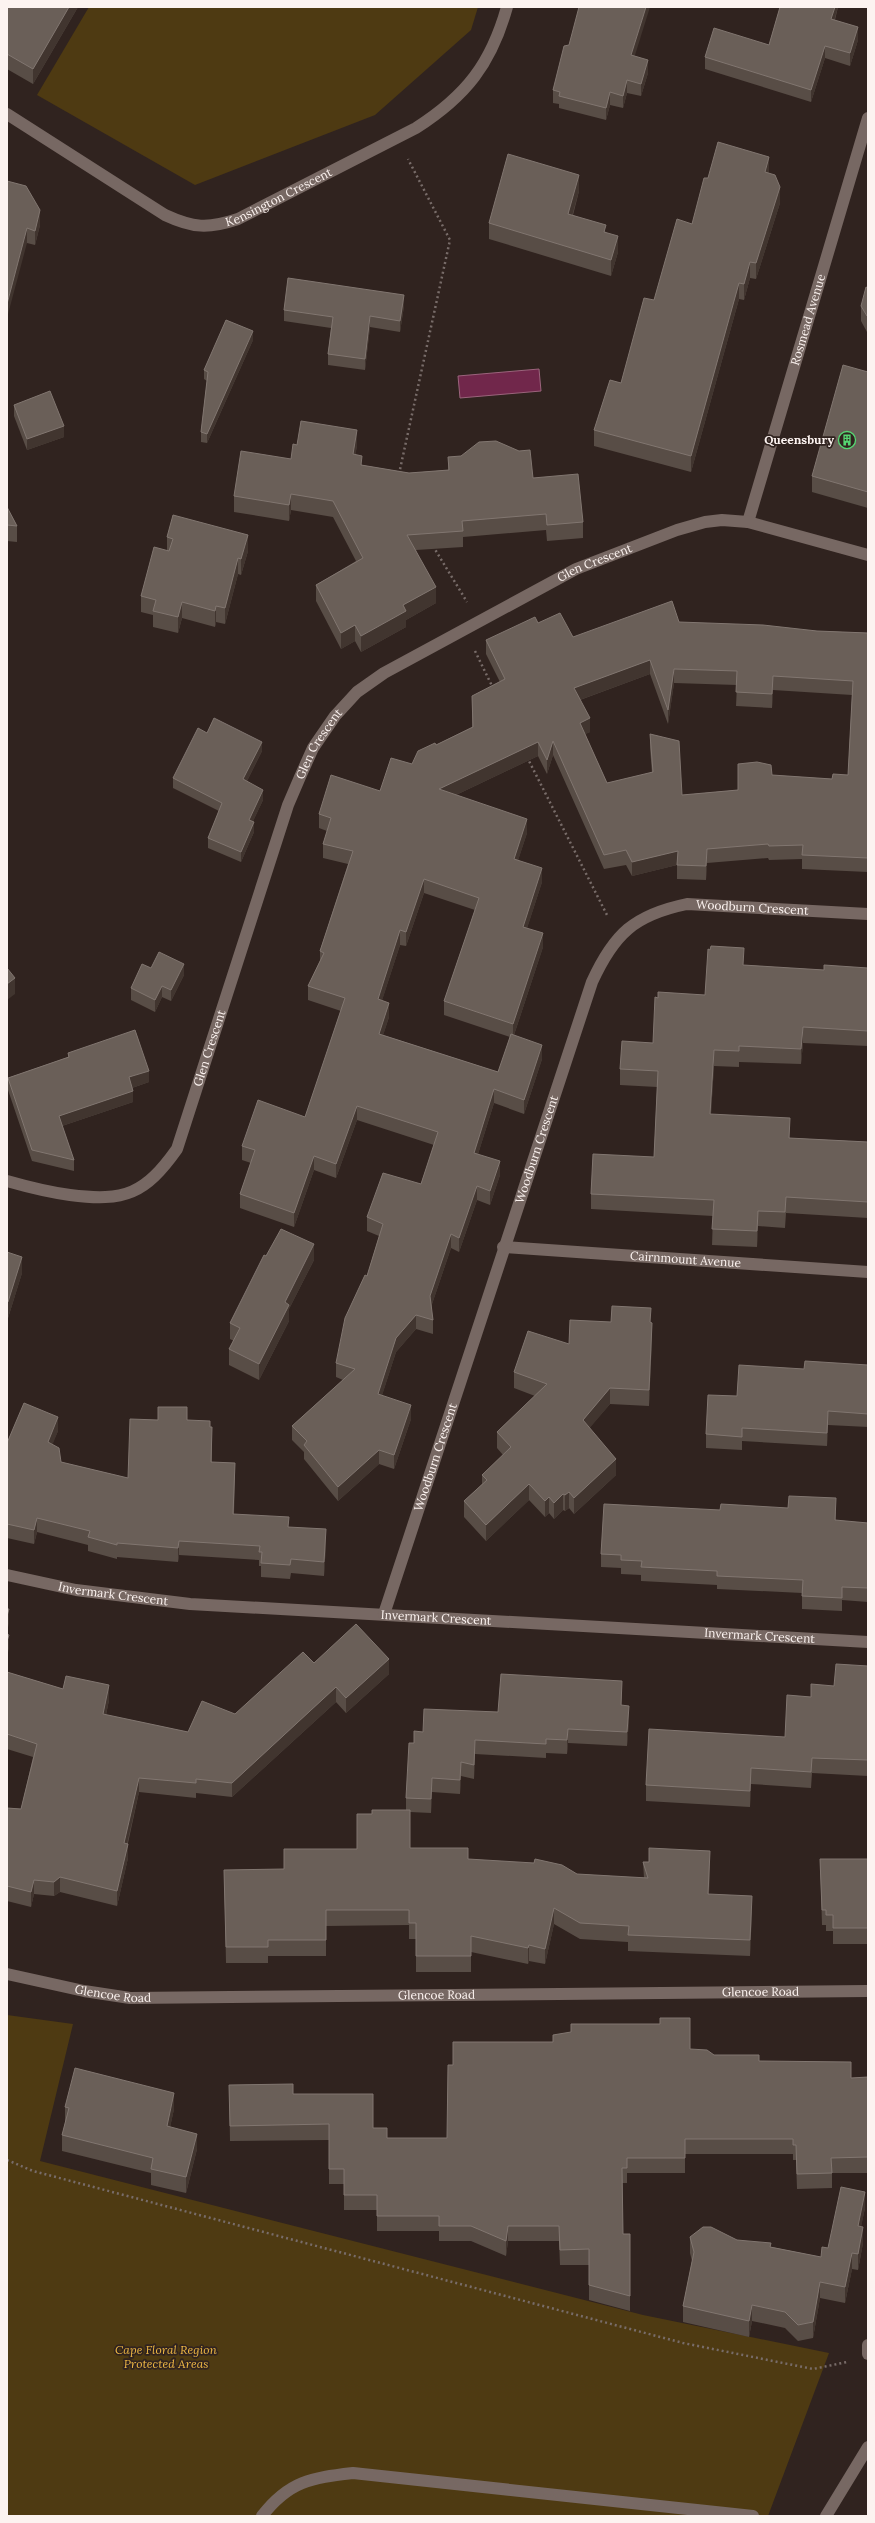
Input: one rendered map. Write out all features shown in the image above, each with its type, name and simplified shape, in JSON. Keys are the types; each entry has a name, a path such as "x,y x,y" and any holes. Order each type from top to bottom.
{"street":[{"name":"Kensington Crescent","path":"7,114 165,216 183,223 201,227 220,225 238,219 397,137 440,113 466,89 479,73 493,48 507,7"},
{"name":"Rosmead Avenue","path":"748,522 868,118"},
{"name":"Glen Crescent","path":"7,1181 35,1190 100,1199 119,1197 140,1188 161,1172 177,1149 288,805 313,748 335,716 358,692 398,665 576,569 677,530 722,520 748,522 868,556"},
{"name":"Woodburn Crescent","path":"384,1614 503,1247 592,982 604,956 620,935 650,915 687,904 868,914"},
{"name":"Cairnmount Avenue","path":"503,1247 868,1272"},
{"name":"Invermark Crescent","path":"7,1575 76,1590 123,1598 190,1604 868,1642"},
{"name":"Glencoe Road","path":"7,1974 84,1991 130,1998 868,1991"},
{"path":"868,2345 868,2354"},
{"path":"826,2516 868,2447"},
{"path":"262,2516 276,2498 298,2483 353,2473 753,2516"}],"path":[{"path":"397,137 450,240 398,482"},
{"path":"430,542 467,602"},
{"path":"476,654 493,689"},
{"path":"525,752 609,919"},
{"path":"7,2160 33,2171 683,2343 813,2369 852,2361"}],"green space":[{"path":"89,7 478,7 471,30 375,115 195,185 37,95"},
{"name":"Cape Floral Region Protected Areas","path":"7,2015 73,2024 40,2161 643,2315 829,2353 768,2516 7,2516"}],"shaded area":[{"path":"539,369 541,391 460,398 458,376"}],"building":[{"path":"7,7 69,7 33,69 7,54"},
{"path":"579,7 646,7 631,55 648,60 641,84 627,80 623,96 610,92 606,108 559,96 560,92 553,90 564,46 569,45"},
{"path":"780,7 835,7 831,19 858,27 850,53 825,46 811,90 705,57 714,28 769,45"},
{"path":"718,142 769,157 765,172 775,175 780,187 756,263 750,262 744,284 739,283 691,456 594,430 610,380 621,383 644,298 654,300 677,219 692,224 704,178 708,178"},
{"path":"508,154 579,175 568,214 606,225 604,232 618,236 611,260 489,223"},
{"path":"7,181 26,186 40,210 35,231 27,228 7,304"},
{"path":"288,278 404,295 400,321 370,316 365,359 328,354 333,317 284,310"},
{"path":"866,287 868,288 868,316 861,306"},
{"path":"226,320 253,331 207,434 201,432 208,372 204,370"},
{"name":"Queensbury","path":"843,365 868,372 868,492 812,476"},
{"path":"50,391 64,426 27,439 14,405"},
{"path":"301,421 357,430 353,454 362,456 361,465 409,473 449,470 448,457 461,456 479,442 496,441 519,451 530,450 533,478 578,474 583,522 547,525 546,514 462,521 463,531 407,535 436,587 403,605 406,611 361,636 355,625 341,633 316,585 363,558 333,501 291,494 289,505 234,496 241,451 291,459 293,444 297,445"},
{"path":"7,507 17,526 7,525"},
{"path":"173,515 248,535 241,559 238,558 225,608 216,606 215,611 182,602 178,617 153,611 156,600 141,596 154,547 169,551 173,539 167,537"},
{"path":"672,601 679,622 763,625 817,631 868,633 868,858 802,855 803,845 769,846 768,844 707,849 706,866 677,865 678,851 632,862 626,850 604,855 553,741 547,760 538,742 439,789 527,819 514,859 542,868 523,927 543,933 513,1024 444,1001 479,898 424,879 406,932 400,930 378,999 389,1003 379,1034 498,1072 511,1034 542,1045 524,1100 494,1089 474,1153 500,1161 490,1191 477,1186 459,1238 451,1234 430,1296 433,1320 416,1315 396,1338 378,1394 411,1405 394,1455 379,1450 338,1487 304,1445 307,1441 292,1426 355,1369 336,1363 345,1318 365,1275 367,1276 383,1224 367,1217 383,1173 421,1184 438,1132 357,1106 336,1164 314,1156 294,1213 240,1194 255,1150 242,1146 258,1100 305,1117 345,998 308,986 324,953 320,951 353,851 323,844 331,818 319,814 331,775 380,791 391,758 412,764 418,751 435,743 436,745 473,727 472,696 505,679 486,640 535,617 538,623 560,613 573,637","holes":["650,660 668,710 674,669 737,671 736,692 772,694 773,676 853,681 848,775 833,774 832,779 772,775 771,765 757,762 738,764 738,790 682,795 679,741 650,734 653,772 607,783 580,723 590,718 574,688"]},
{"path":"214,718 262,742 243,779 263,790 249,820 254,822 241,852 208,838 222,803 173,778 198,728 207,733"},
{"path":"711,946 744,948 743,965 824,970 824,965 868,968 868,1031 803,1027 801,1049 739,1046 739,1051 714,1050 710,1114 790,1118 789,1138 868,1142 868,1202 786,1197 785,1212 758,1211 757,1231 712,1229 714,1200 591,1194 593,1154 654,1157 658,1071 620,1069 622,1041 653,1043 655,997 658,998 658,992 705,995 708,949 710,950"},
{"path":"159,952 184,964 171,990 162,986 155,1000 131,988 142,964 151,968"},
{"path":"7,968 15,978 7,984"},
{"path":"135,1030 149,1071 129,1077 133,1091 59,1116 74,1160 32,1150 8,1078 69,1057 68,1053"},
{"path":"281,1229 314,1244 285,1302 289,1305 259,1364 229,1349 240,1328 230,1323 264,1255 266,1256"},
{"path":"7,1252 22,1257 8,1302 7,1302"},
{"path":"612,1306 651,1308 650,1322 652,1323 649,1390 610,1388 583,1420 616,1459 574,1498 569,1492 565,1495 563,1494 554,1503 549,1497 545,1501 529,1484 486,1525 464,1501 487,1480 482,1475 511,1447 497,1432 547,1384 514,1372 528,1331 569,1344 570,1320 611,1322"},
{"path":"805,1361 868,1365 868,1414 828,1411 827,1433 742,1428 742,1437 706,1434 708,1395 737,1396 739,1365 804,1369"},
{"path":"24,1403 58,1417 48,1442 59,1448 61,1462 128,1478 130,1419 158,1420 158,1407 187,1407 187,1420 210,1421 210,1427 212,1427 211,1462 235,1463 233,1514 289,1517 288,1527 326,1529 324,1562 291,1559 290,1565 261,1563 262,1552 259,1552 260,1546 179,1541 178,1548 117,1543 117,1545 88,1537 90,1531 37,1518 34,1530 7,1524 7,1443"},
{"path":"789,1496 836,1498 835,1520 868,1523 868,1588 842,1587 842,1598 802,1596 803,1580 717,1576 717,1571 641,1567 642,1561 621,1560 621,1555 601,1554 604,1504 720,1510 721,1504 788,1508"},
{"path":"356,1624 389,1659 346,1698 336,1687 232,1783 196,1779 196,1783 139,1778 124,1843 128,1844 117,1891 60,1877 54,1882 34,1880 31,1892 7,1886 7,1808 21,1809 37,1744 7,1734 7,1672 63,1689 66,1676 109,1685 103,1714 188,1732 202,1701 235,1714 303,1652 314,1663"},
{"path":"836,1664 868,1666 868,1760 812,1758 811,1772 751,1768 750,1791 646,1785 649,1729 785,1737 787,1695 811,1697 811,1684 834,1686"},
{"path":"501,1674 622,1681 621,1705 629,1706 627,1732 568,1729 567,1740 546,1739 546,1744 475,1740 474,1765 461,1762 460,1780 432,1778 431,1799 406,1798 409,1743 414,1743 414,1731 423,1732 424,1709 498,1712"},
{"path":"372,1810 410,1810 410,1848 468,1848 468,1859 534,1863 535,1859 562,1865 577,1874 648,1878 643,1862 649,1862 649,1848 710,1851 708,1894 752,1896 750,1940 628,1935 629,1926 580,1923 554,1908 545,1949 529,1945 528,1948 471,1936 471,1956 416,1956 416,1923 409,1923 409,1910 326,1910 326,1940 268,1940 268,1947 226,1947 224,1870 284,1869 284,1849 357,1849 357,1814 372,1814"},
{"path":"820,1859 868,1859 868,1928 833,1928 833,1915 826,1915 826,1910 822,1910"},
{"path":"660,2018 690,2018 690,2049 707,2050 714,2055 759,2055 759,2061 851,2062 851,2078 868,2077 868,2157 831,2158 832,2173 797,2174 796,2145 793,2145 793,2139 685,2139 685,2158 627,2158 627,2168 622,2168 623,2234 630,2234 630,2296 589,2285 589,2249 560,2250 559,2226 508,2226 506,2241 471,2226 439,2226 439,2216 377,2216 377,2195 344,2195 344,2169 329,2169 329,2124 230,2126 229,2085 293,2084 293,2094 373,2094 373,2128 387,2128 387,2138 447,2138 448,2065 453,2065 453,2042 553,2042 553,2035 571,2032 571,2024 660,2024"},
{"path":"75,2068 174,2093 167,2126 197,2134 186,2177 151,2169 153,2158 62,2135 69,2108 65,2107"},
{"path":"841,2187 865,2192 858,2226 863,2227 858,2254 852,2253 845,2287 820,2282 813,2322 798,2325 785,2312 752,2305 749,2321 683,2306 694,2252 690,2237 703,2227 711,2227 737,2240 771,2243 770,2247 821,2257 822,2247 828,2248"}],"place":[{"name":"Queensbury","path":"847,440"}]}
